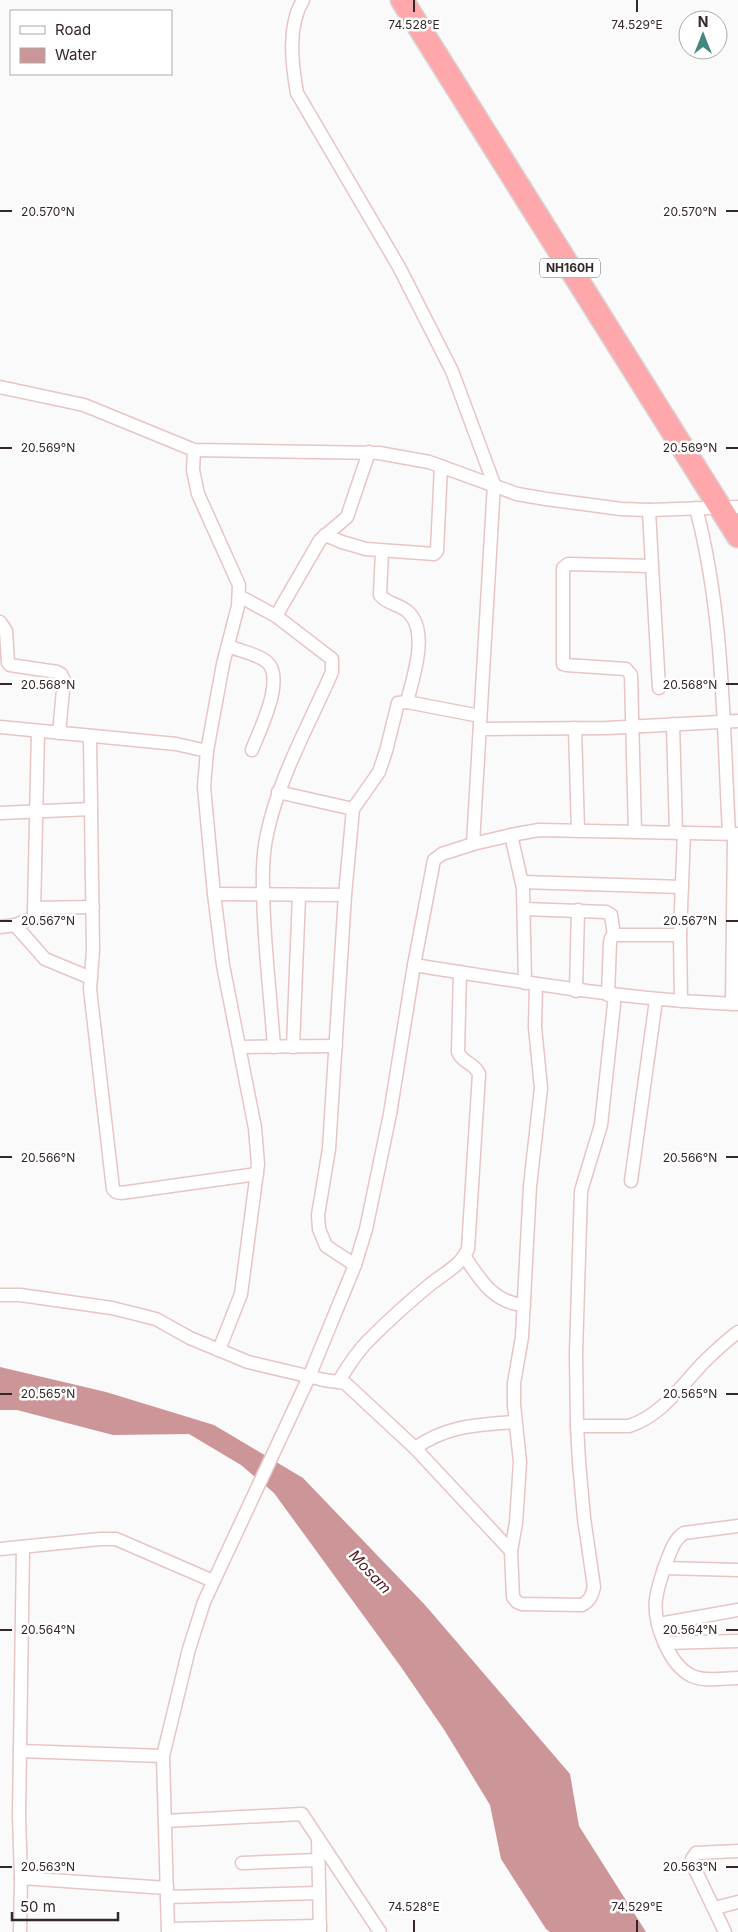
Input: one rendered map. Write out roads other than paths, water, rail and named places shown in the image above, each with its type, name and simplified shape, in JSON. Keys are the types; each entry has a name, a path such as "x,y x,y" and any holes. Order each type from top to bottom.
{"highway":[{"name":"NH160H","path":"402,0 729,508 738,536"}],"street":[{"path":"303,0 299,7 294,29 293,70 297,93 399,267 452,371 494,484 473,844"},
{"path":"0,386 84,405 194,450 369,452 399,455 442,466 494,484 516,494 546,499 621,509 729,508"},
{"path":"194,450 193,470 198,494 236,577 239,596 207,751 205,797 214,894 224,965 255,1128 257,1174 241,1294 219,1350"},
{"path":"276,616 313,551 325,535 347,517 369,452"},
{"path":"325,535 342,542 382,551 431,554 437,552 442,466"},
{"path":"414,965 612,995 656,1000 735,1004 734,834 723,721 720,652 711,574 696,508"},
{"path":"649,510 660,688"},
{"path":"382,551 380,595 384,600 406,610 413,616 418,626 418,654 407,702"},
{"path":"636,832 631,675 626,669 563,664 563,568 568,564 652,566"},
{"path":"239,596 276,616 332,659 334,665 278,792 266,836 263,894 265,943 274,1047"},
{"path":"0,622 6,631 8,663 10,665 61,674 64,680 59,733"},
{"path":"228,646 266,661 273,672 274,680 270,703 252,750"},
{"path":"355,1265 326,1246 319,1229 318,1215 329,1149 345,896 353,809 379,772 398,704 407,702 480,722 575,728 738,721"},
{"path":"673,724 682,887 680,935 681,1001"},
{"path":"0,727 176,744 207,751"},
{"path":"575,728 578,831"},
{"path":"0,927 33,918 38,731"},
{"path":"90,736 93,963 90,989 114,1189 116,1192 122,1193 257,1174"},
{"path":"278,792 353,809"},
{"path":"0,813 91,809"},
{"path":"318,1838 320,1929 168,1930 163,1756 189,1648 213,1581 309,1377 355,1265 366,1229 390,1114 414,965 434,860 442,854 473,844 539,830 734,834"},
{"path":"511,835 522,882 530,984 535,1012 537,1057 541,1077 530,1186 520,1353 514,1382 515,1422 520,1462 516,1522 511,1551 513,1597 522,1604 582,1604 587,1602 592,1595 594,1576 584,1518 579,1462 576,1353 581,1191 601,1125 612,995 610,938 614,935 680,935"},
{"path":"522,882 682,887"},
{"path":"214,894 345,896"},
{"path":"293,1047 299,895"},
{"path":"34,908 92,907"},
{"path":"524,909 606,912 611,915 614,935"},
{"path":"576,990 578,910"},
{"path":"15,924 45,959 91,978"},
{"path":"339,1381 353,1358 370,1338 432,1283 465,1257 468,1249 479,1074 475,1067 461,1058 458,1052 460,972"},
{"path":"631,1181 656,1000"},
{"path":"240,1048 336,1046"},
{"path":"465,1257 482,1283 491,1292 513,1304 524,1305"},
{"path":"0,1295 20,1295 112,1308 156,1319 190,1338 248,1362 309,1377 345,1383 415,1448 511,1551"},
{"path":"577,1426 629,1426 636,1423 671,1399 702,1363 738,1332"},
{"path":"415,1448 429,1438 455,1428 515,1422"},
{"path":"738,1526 684,1533 676,1540 664,1568 656,1599 659,1624 665,1643 676,1663 692,1676 702,1678 738,1678"},
{"path":"0,1549 116,1539 213,1581"},
{"path":"20,1932 19,1816 23,1547"},
{"path":"664,1568 738,1570"},
{"path":"659,1624 738,1610"},
{"path":"665,1643 738,1641"},
{"path":"20,1751 163,1756"},
{"path":"165,1821 302,1814 380,1932"},
{"path":"725,1932 692,1864 693,1856 696,1853 738,1851"},
{"path":"242,1862 318,1860"},
{"path":"21,1878 167,1892 319,1893"},
{"path":"715,1908 738,1902"}],"water":[{"name":"Mosam","path":"0,1367 106,1392 214,1425 303,1478 425,1605 570,1774 579,1826 646,1932 550,1932 546,1929 501,1859 490,1805 445,1731 401,1667 274,1493 241,1465 189,1434 113,1435 17,1410 0,1410"}]}
